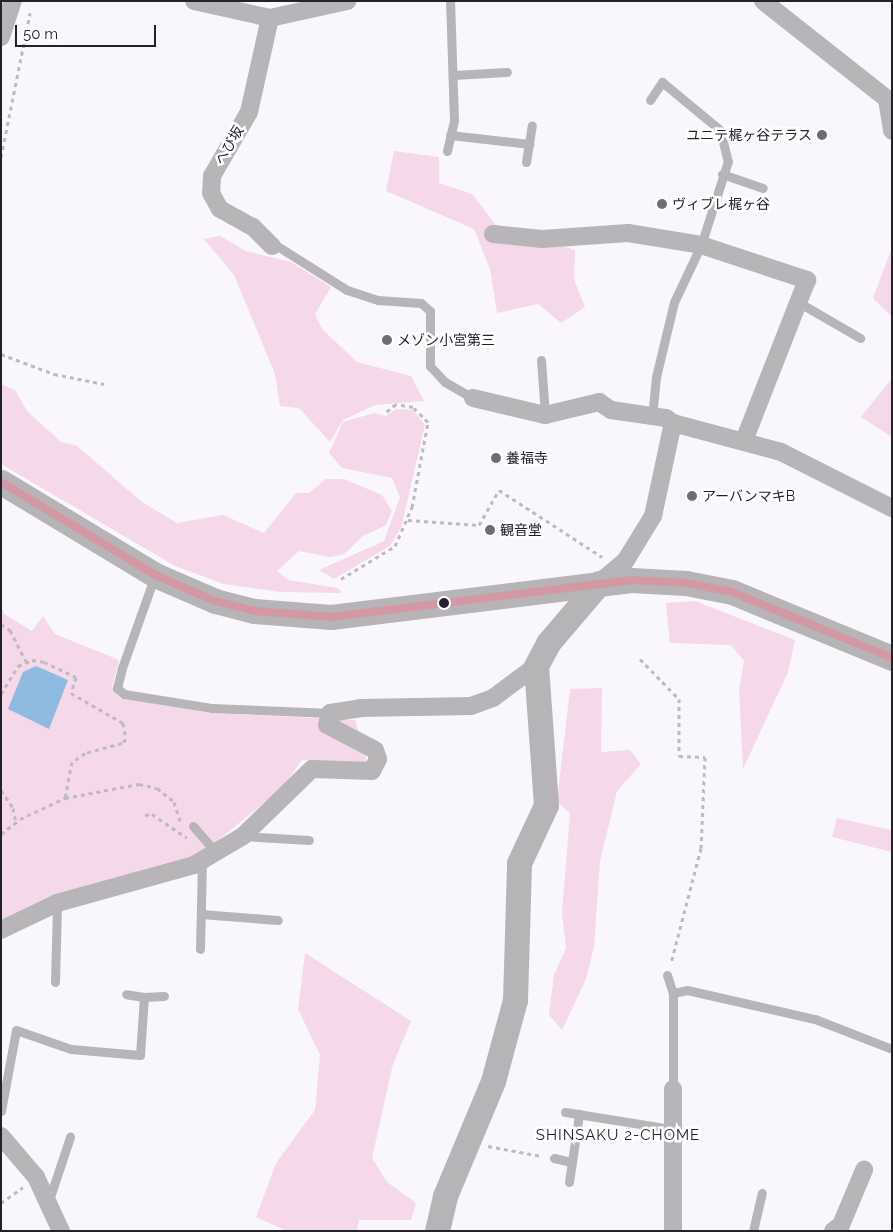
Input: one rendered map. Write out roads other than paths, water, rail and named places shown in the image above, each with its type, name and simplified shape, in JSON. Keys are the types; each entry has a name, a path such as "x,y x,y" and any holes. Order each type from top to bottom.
{"street":[{"path":"1,37 13,1"},
{"path":"194,1 270,18 347,1"},
{"path":"270,18 287,1"},
{"path":"762,1 889,95 892,131"},
{"name":"へび坂","path":"270,18 249,112 212,176 211,192 220,209 253,227 272,246"},
{"path":"493,234 542,239 628,233 701,245 807,280 744,441"},
{"path":"473,398 545,415 599,402 611,410 652,416 744,441 822,469 892,508"},
{"path":"1,930 57,903 209,856 243,836 312,769 372,771 378,759 375,750 327,725 330,713 360,708 471,706 493,698 536,666 548,643 608,575 653,516 673,423"},
{"path":"1,482 155,576 254,611 331,617 608,575 686,583 732,592 892,658"},
{"path":"437,1231 445,1196 507,1040 514,1000 519,863 546,804 536,666"},
{"path":"672,1089 673,1231"},
{"path":"1,1136 36,1178 61,1231"},
{"path":"833,1231 841,1225 864,1170"}],"lane":[{"path":"446,151 450,135 453,75 450,1"},
{"path":"453,75 507,72"},
{"path":"650,100 662,82 720,130 728,161 722,174 701,245 674,302 656,377 652,416"},
{"path":"526,162 532,125"},
{"path":"450,135 529,144"},
{"path":"722,174 763,188"},
{"path":"253,227 278,249 347,290 378,300 421,303 430,311 430,366 444,382 473,398"},
{"path":"798,302 860,338"},
{"path":"541,360 545,415"},
{"path":"155,576 122,668 117,688 124,694 211,708 330,713"},
{"path":"196,829 209,856 201,914 200,949"},
{"path":"243,836 309,840"},
{"path":"55,982 57,903"},
{"path":"201,914 278,920"},
{"path":"667,975 673,993 672,1089"},
{"path":"673,993 687,990 815,1018 892,1049"},
{"path":"126,994 144,997 164,996"},
{"path":"1,1111 16,1030 71,1049 140,1055 144,997"},
{"path":"565,1112 671,1129"},
{"path":"569,1182 580,1114"},
{"path":"48,1203 70,1137"},
{"path":"554,1158 572,1162"},
{"path":"753,1231 762,1192"}],"water":[{"path":"36,666 68,680 49,729 8,709 23,672"}],"place":[{"name":"ユニテ梶ヶ谷テラス","path":"822,135"},
{"name":"ヴィブレ梶ヶ谷","path":"662,204"},
{"name":"メゾン小宮第三","path":"387,340"},
{"name":"養福寺","path":"496,458"},
{"name":"アーバンマキB","path":"692,496"},
{"name":"観音堂","path":"490,530"}],"district":[{"name":"SHINSAKU 2-CHOME","path":"618,1136"}]}
